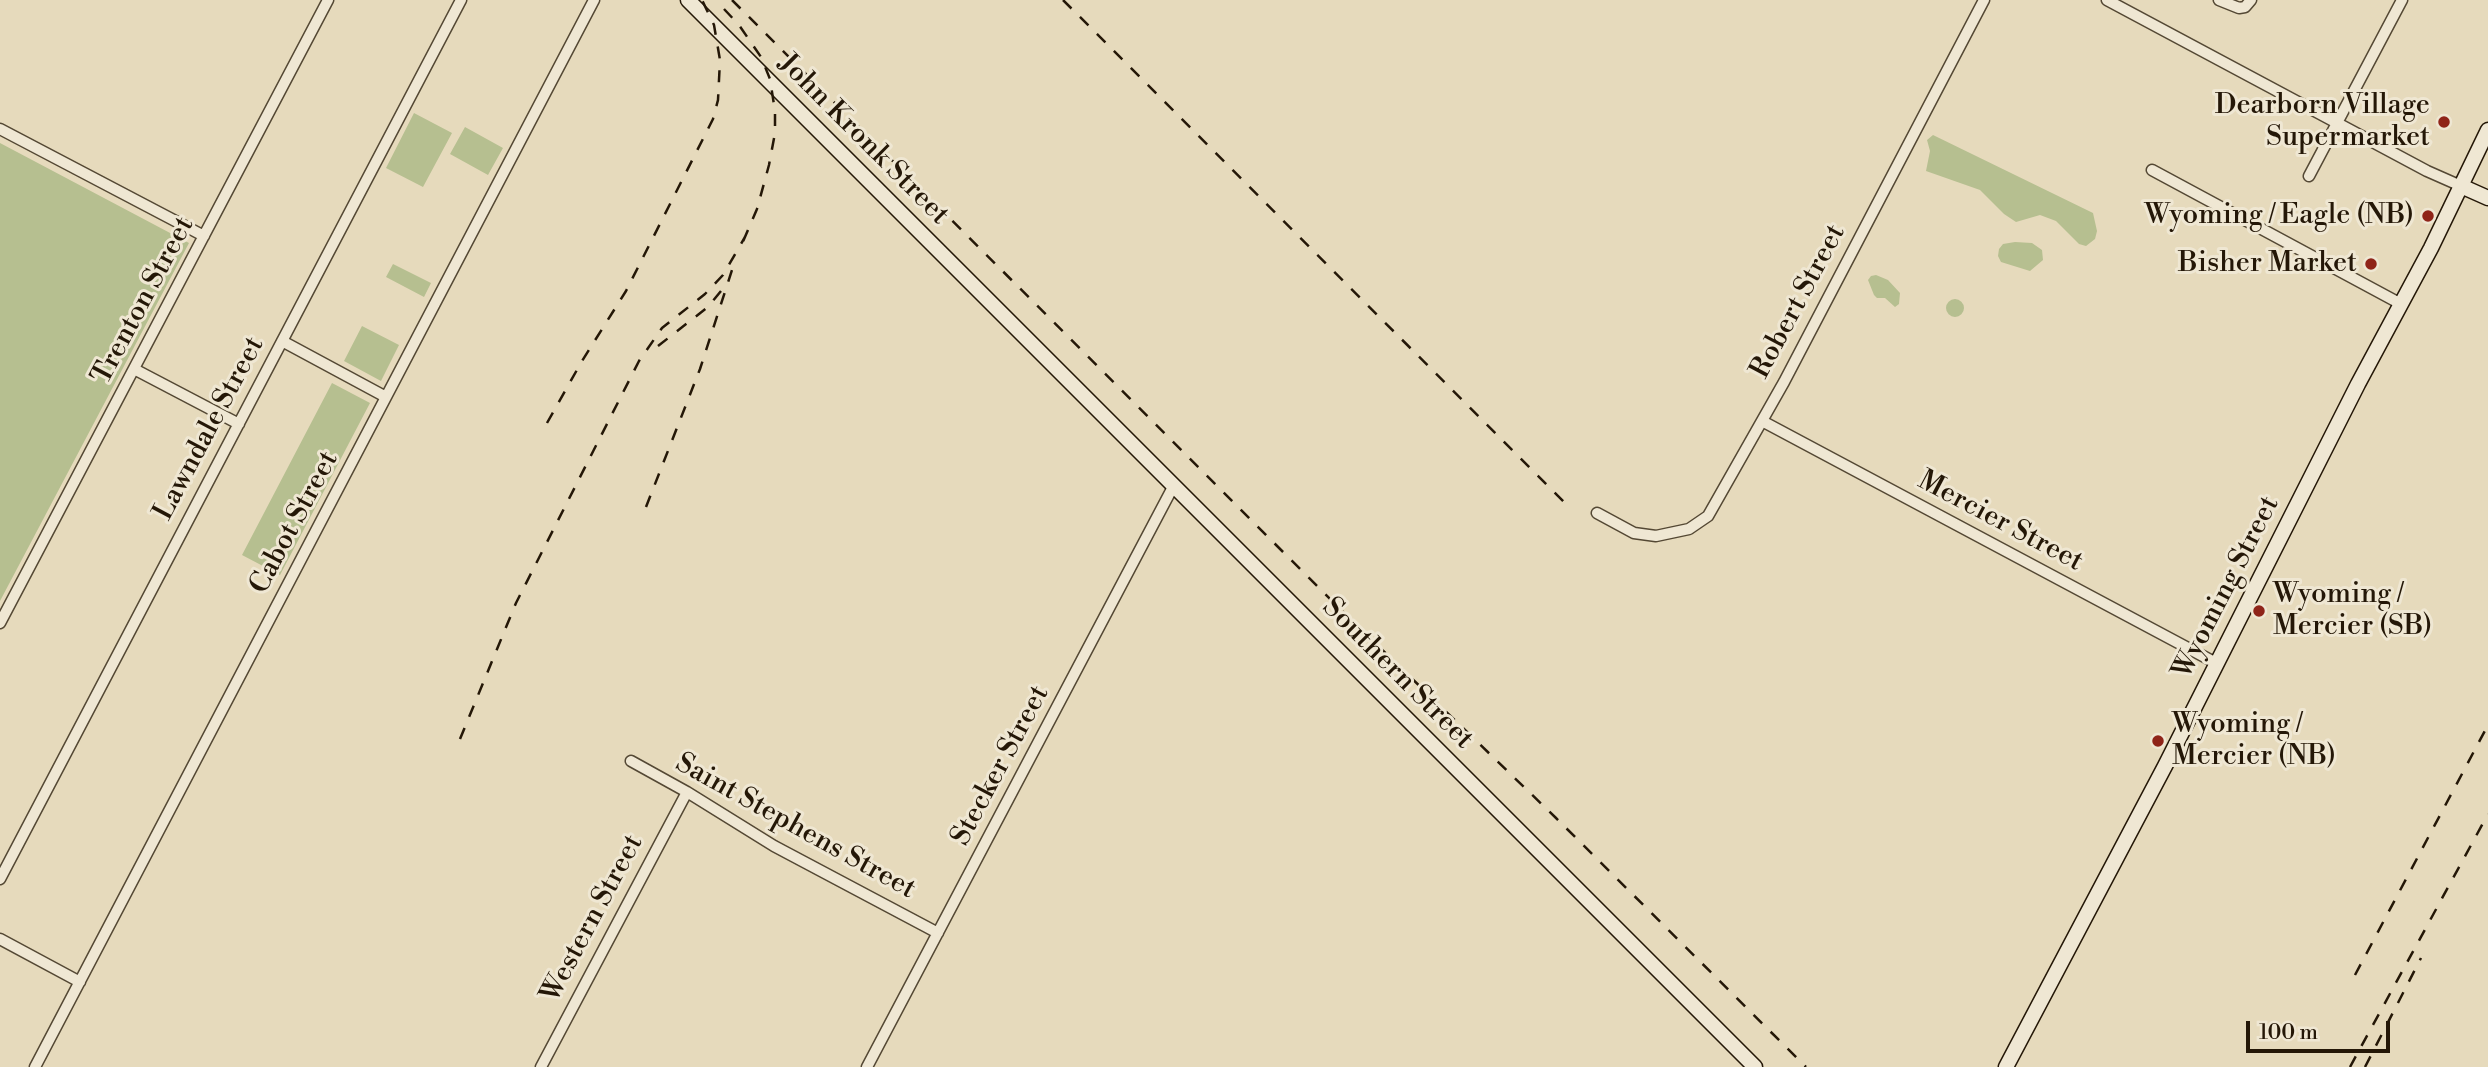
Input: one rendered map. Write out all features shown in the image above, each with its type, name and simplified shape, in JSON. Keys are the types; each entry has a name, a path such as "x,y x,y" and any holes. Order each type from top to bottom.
{"street":[{"name":"Trenton Street","path":"0,623 328,0"},
{"name":"Lawndale Street","path":"0,879 461,0"},
{"name":"Cabot Street","path":"36,1067 594,0"},
{"name":"John Kronk Street","path":"688,0 1004,316"},
{"name":"Robert Street","path":"1597,513 1625,529 1645,535 1664,536 1696,526 1708,516 1762,421 1984,0"},
{"path":"2107,0 2337,123 2488,198"},
{"path":"2219,0 2233,8 2242,8 2251,0"},
{"path":"2309,176 2402,0"},
{"path":"0,129 204,236"},
{"name":"Wyoming Street","path":"2006,1067 2165,766 2488,130"},
{"path":"2152,170 2400,304"},
{"name":"Southern Street","path":"1004,316 1755,1067"},
{"path":"282,341 386,397"},
{"path":"134,369 239,424"},
{"name":"Mercier Street","path":"1762,421 2216,663"},
{"name":"Stecker Street","path":"867,1067 1174,485"},
{"name":"Saint Stephens Street","path":"631,761 774,846 938,933"},
{"name":"Western Street","path":"541,1067 687,792"},
{"path":"0,939 80,982"}],"green space":[{"path":"414,113 452,133 423,187 386,168"},
{"path":"465,127 503,148 488,175 450,154"},
{"path":"1933,135 2093,213 2097,231 2095,239 2086,246 2079,244 2056,221 2040,215 2016,222 1980,190 1926,171 1930,151 1927,140"},
{"path":"0,143 189,243 0,601"},
{"path":"2032,243 2042,250 2043,260 2030,271 2001,262 1999,249 2003,244"},
{"path":"393,264 431,283 424,297 386,277"},
{"path":"1876,275 1888,280 1900,293 1899,304 1895,307 1885,298 1877,298 1874,295 1868,280"},
{"path":"1955,299 1961,302 1964,308 1961,314 1955,317 1949,314 1946,308 1949,302"},
{"path":"362,326 399,345 381,381 344,361"},
{"path":"332,383 370,403 280,575 242,555"}],"railway":[{"path":"547,423 626,291 713,119 718,100 720,60 714,25 702,0"},
{"path":"732,0 1339,608 1556,818 1806,1067"},
{"path":"1063,0 1564,502"},
{"path":"724,9 739,25 761,57 770,79 775,111 775,133 769,165 757,209 742,244"},
{"path":"460,739 516,603 639,361 662,328 705,294 723,275 745,237"},
{"path":"646,507 700,369 733,267"},
{"path":"658,346 708,307 721,291"},
{"path":"2355,975 2488,725"},
{"path":"2350,1067 2488,814"},
{"path":"2365,1067 2421,958"}],"place":[{"name":"Dearborn Village Supermarket","path":"2444,122"},
{"name":"Wyoming / Eagle (NB)","path":"2428,216"},
{"name":"Bisher Market","path":"2371,264"},
{"name":"Wyoming / Mercier (SB)","path":"2259,611"},
{"name":"Wyoming / Mercier (NB)","path":"2158,741"}]}
